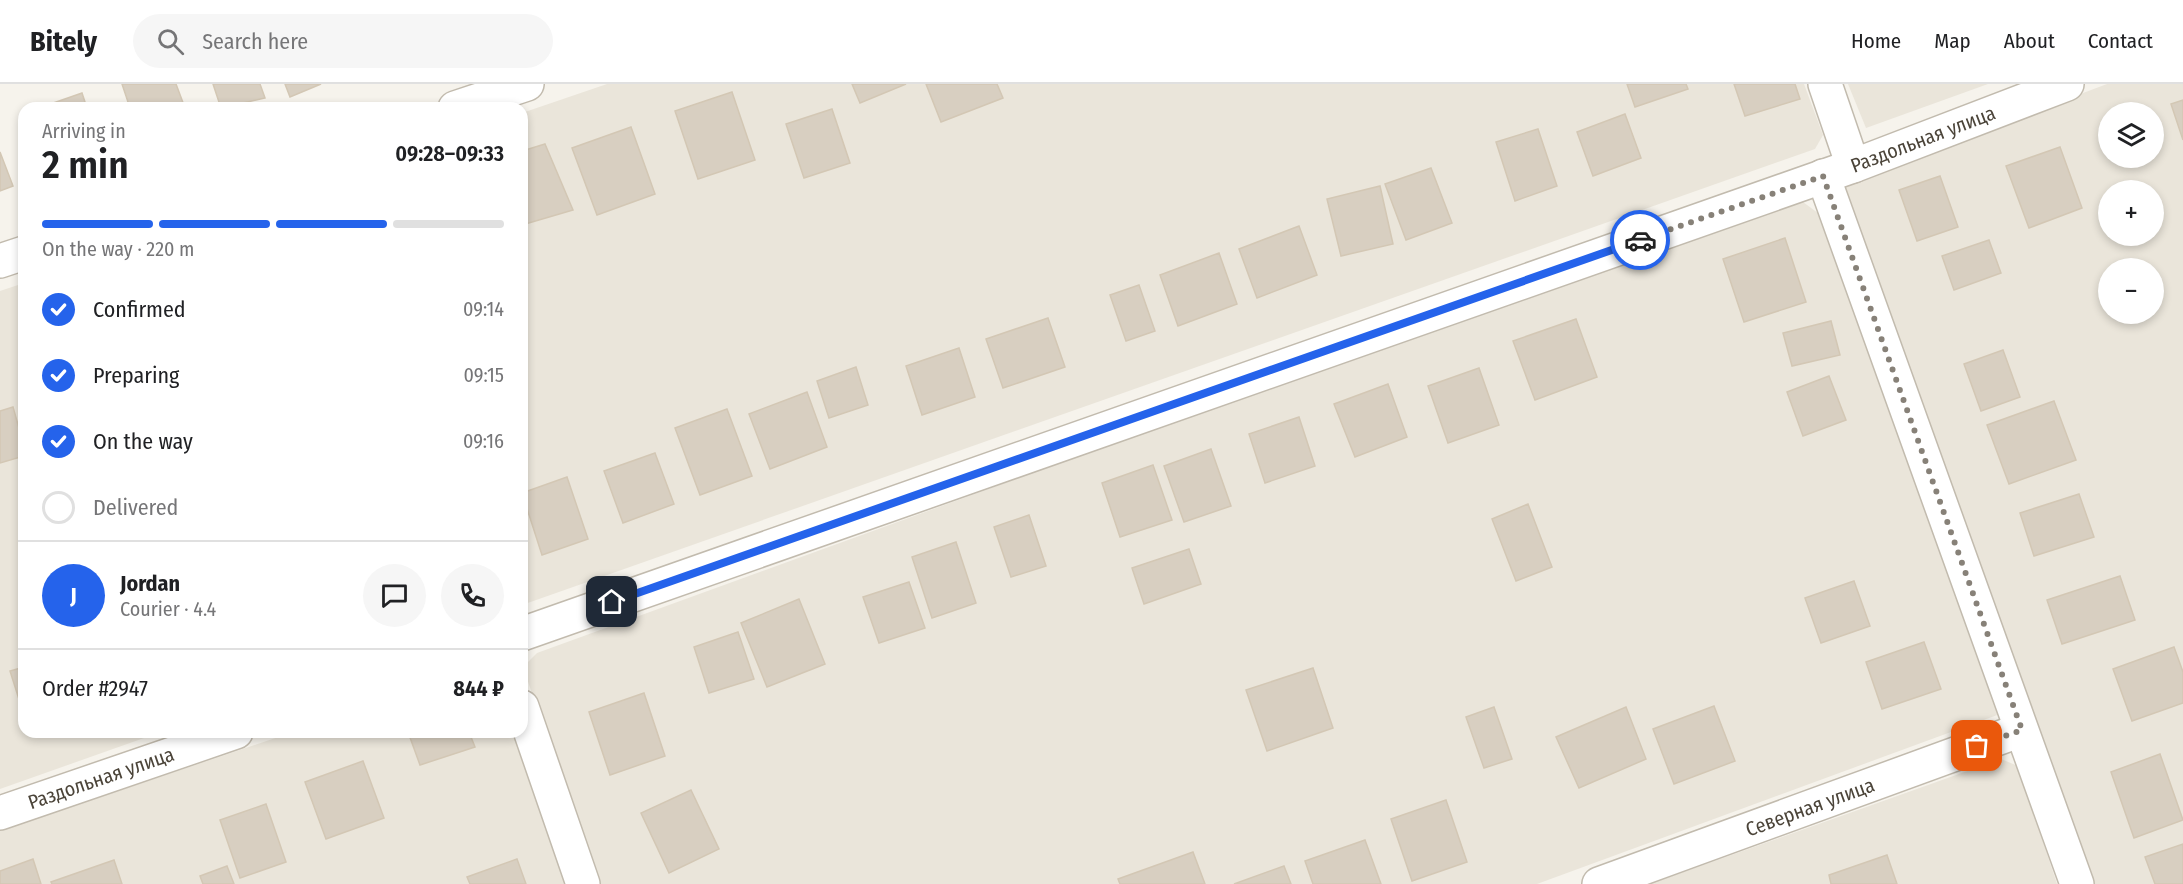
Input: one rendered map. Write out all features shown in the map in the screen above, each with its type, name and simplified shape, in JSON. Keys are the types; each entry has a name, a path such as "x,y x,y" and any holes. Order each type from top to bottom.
{"street":[{"path":"473,102 526,84"},
{"path":"1826,84 1838,171 2022,730 2077,884"},
{"name":"Раздольная улица","path":"528,632 1838,171 2067,84"},
{"path":"0,261 18,255"},
{"path":"528,724 583,884"},
{"name":"Северная улица","path":"1599,884 2022,730"},
{"name":"Раздольная улица","path":"0,813 219,738"}],"shaded area":[{"path":"607,84 1804,84 1823,135 1815,149 528,603 528,111"},
{"path":"1848,84 1988,84 1866,128"},
{"path":"2107,84 2183,84 2183,884 2092,884 1843,183"},
{"path":"1803,202 1822,216 2000,714 1537,884 597,884 528,682 528,662 537,653 1773,204"},
{"path":"18,285 18,738 144,738 0,789 0,291"},
{"path":"275,738 515,738 568,884 0,884 0,831"},
{"path":"2001,759 2018,766 2057,884 1650,884"}],"building":[{"path":"122,84 176,84 183,102 128,102"},
{"path":"213,84 260,84 265,98 247,102 219,102"},
{"path":"285,84 321,84 290,97"},
{"path":"852,84 906,84 860,103"},
{"path":"926,84 997,84 1003,98 941,122"},
{"path":"1627,84 1686,84 1688,89 1635,107"},
{"path":"1734,84 1795,84 1800,99 1745,116"},
{"path":"732,92 755,160 698,179 675,111"},
{"path":"82,93 85,102 56,102"},
{"path":"2183,100 2183,140 2171,104"},
{"path":"832,109 850,163 804,178 786,124"},
{"path":"1625,114 1641,158 1593,176 1577,132"},
{"path":"631,127 655,194 597,215 572,148"},
{"path":"1538,129 1557,186 1515,201 1496,142"},
{"path":"545,144 573,210 528,223 528,149"},
{"path":"2060,147 2082,208 2029,228 2006,166"},
{"path":"0,152 13,186 0,191"},
{"path":"1431,168 1452,223 1406,240 1385,184"},
{"path":"1940,176 1958,227 1917,241 1899,190"},
{"path":"1380,186 1393,244 1341,256 1327,199"},
{"path":"1299,226 1317,275 1257,298 1239,249"},
{"path":"1785,238 1806,302 1744,322 1723,259"},
{"path":"1989,240 2001,273 1954,290 1942,256"},
{"path":"1219,253 1237,304 1178,326 1160,275"},
{"path":"1139,285 1155,331 1126,341 1110,295"},
{"path":"1048,318 1065,367 1003,388 986,339"},
{"path":"1576,319 1597,377 1535,400 1513,341"},
{"path":"1831,321 1840,355 1792,366 1783,333"},
{"path":"959,348 975,397 922,415 906,366"},
{"path":"2003,350 2020,397 1981,411 1964,364"},
{"path":"856,367 868,405 829,418 817,381"},
{"path":"1479,368 1499,425 1448,443 1428,386"},
{"path":"1829,376 1846,420 1803,436 1787,392"},
{"path":"1388,384 1407,437 1355,457 1334,404"},
{"path":"807,392 827,447 770,469 749,414"},
{"path":"2054,401 2076,460 2009,484 1987,425"},
{"path":"13,407 18,425 18,458 0,463 0,411"},
{"path":"727,409 752,476 700,495 675,428"},
{"path":"1299,417 1315,466 1265,483 1249,434"},
{"path":"1211,449 1231,506 1184,522 1164,466"},
{"path":"655,453 674,504 623,523 604,471"},
{"path":"1153,465 1172,520 1120,537 1102,483"},
{"path":"567,477 588,539 542,555 528,512 528,491"},
{"path":"2079,494 2094,537 2034,556 2020,513"},
{"path":"1528,504 1552,567 1516,581 1492,519"},
{"path":"1029,515 1046,566 1011,577 994,527"},
{"path":"956,542 976,603 932,618 912,557"},
{"path":"1189,549 1201,584 1144,604 1132,568"},
{"path":"2120,576 2135,620 2062,644 2047,600"},
{"path":"1854,581 1870,626 1821,643 1805,598"},
{"path":"909,582 925,628 879,643 863,597"},
{"path":"799,599 825,664 767,687 741,623"},
{"path":"738,632 754,679 709,693 694,647"},
{"path":"1924,642 1941,689 1882,709 1866,662"},
{"path":"2174,647 2183,672 2183,703 2132,721 2113,669"},
{"path":"1313,668 1333,728 1267,751 1246,690"},
{"path":"18,669 18,696 10,671"},
{"path":"644,693 665,756 610,775 589,712"},
{"path":"1714,706 1735,761 1674,784 1653,729"},
{"path":"1494,707 1512,759 1484,768 1466,717"},
{"path":"1626,707 1646,759 1579,788 1556,737"},
{"path":"410,738 471,738 475,747 420,765"},
{"path":"2160,754 2183,820 2134,838 2111,772"},
{"path":"363,761 384,818 326,839 305,782"},
{"path":"691,790 719,849 669,873 641,813"},
{"path":"1446,800 1467,862 1412,881 1391,819"},
{"path":"266,804 286,862 240,878 220,820"},
{"path":"1365,840 1381,884 1313,884 1305,861"},
{"path":"2183,844 2183,884 2155,884 2145,857"},
{"path":"1193,852 1205,884 1120,884 1118,879"},
{"path":"1887,855 1897,884 1831,884 1829,875"},
{"path":"33,859 41,884 0,884 0,871"},
{"path":"517,859 526,884 470,884 467,877"},
{"path":"114,860 122,884 52,884 51,882"},
{"path":"227,866 234,884 203,884 200,876"},
{"path":"1284,866 1291,884 1234,884"}],"way so far":[{"path":"1640,240 1823,176 2022,730 1977,746"}],"route":[{"path":"612,602 1640,240"}]}
